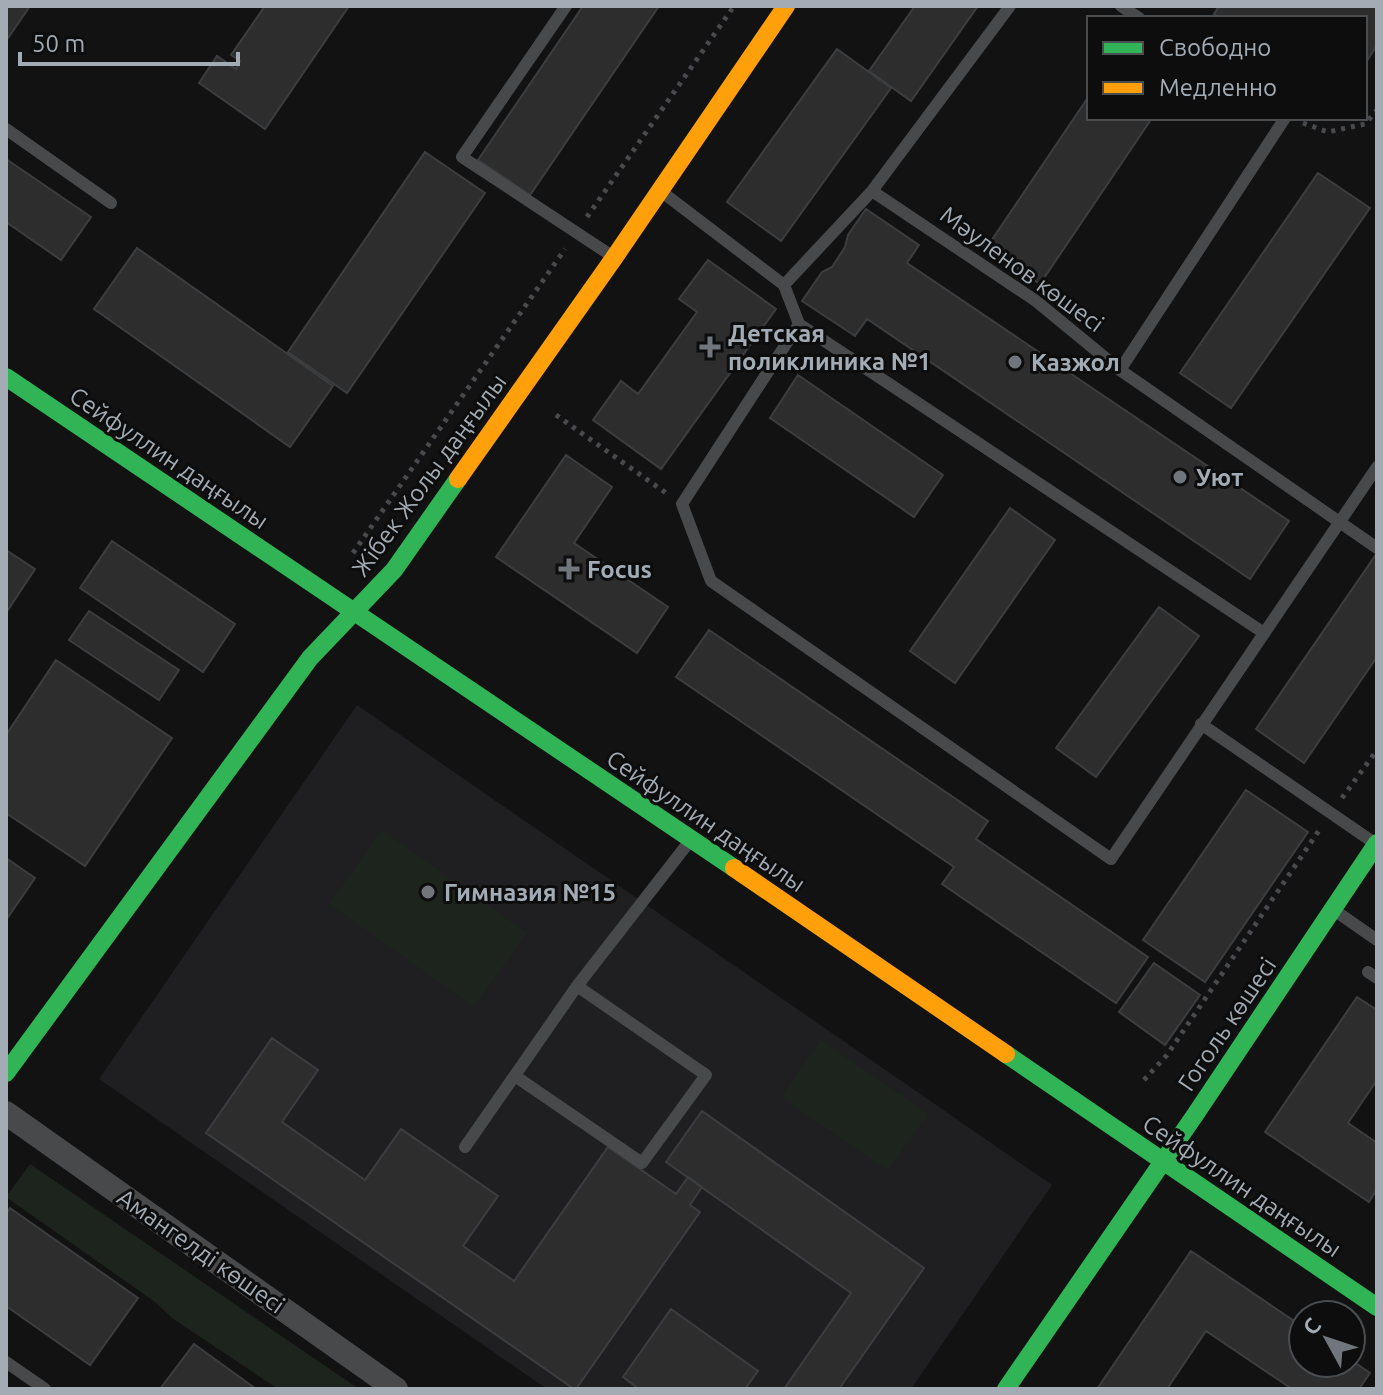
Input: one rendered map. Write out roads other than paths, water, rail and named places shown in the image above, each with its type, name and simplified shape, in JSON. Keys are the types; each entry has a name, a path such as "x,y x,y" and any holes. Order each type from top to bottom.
{"main road":[{"name":"Жібек Жолы даңғылы","path":"8,1068 310,658 394,570 614,258 786,6"},
{"name":"Сейфуллин даңғылы","path":"6,377 1377,1307"},
{"name":"Гоголь көшесі","path":"1006,1389 1376,843"}],"street":[{"name":"Амангелді көшесі","path":"6,1113 396,1389"}],"lane":[{"path":"566,6 462,157 614,258"},
{"path":"784,285 872,191 1010,6"},
{"path":"1120,370 1284,120"},
{"path":"6,129 111,203"},
{"path":"660,190 784,285 799,324 1264,633"},
{"name":"Мәуленов көшесі","path":"872,191 1036,301 1120,370 1377,548"},
{"path":"799,324 682,504 711,581 1111,859 1377,467"},
{"path":"1201,724 1376,843"},
{"path":"465,1147 577,986 691,839"},
{"path":"1333,909 1377,940"},
{"path":"515,1076 642,1163 706,1075 577,986"},
{"path":"6,1362 45,1389"}],"place":[{"name":"Детская поликлиника №1","path":"710,347"},
{"name":"Казжол","path":"1015,362"},
{"name":"Уют","path":"1180,477"},
{"name":"Focus","path":"569,569"},
{"name":"Гимназия №15","path":"428,892"}]}
